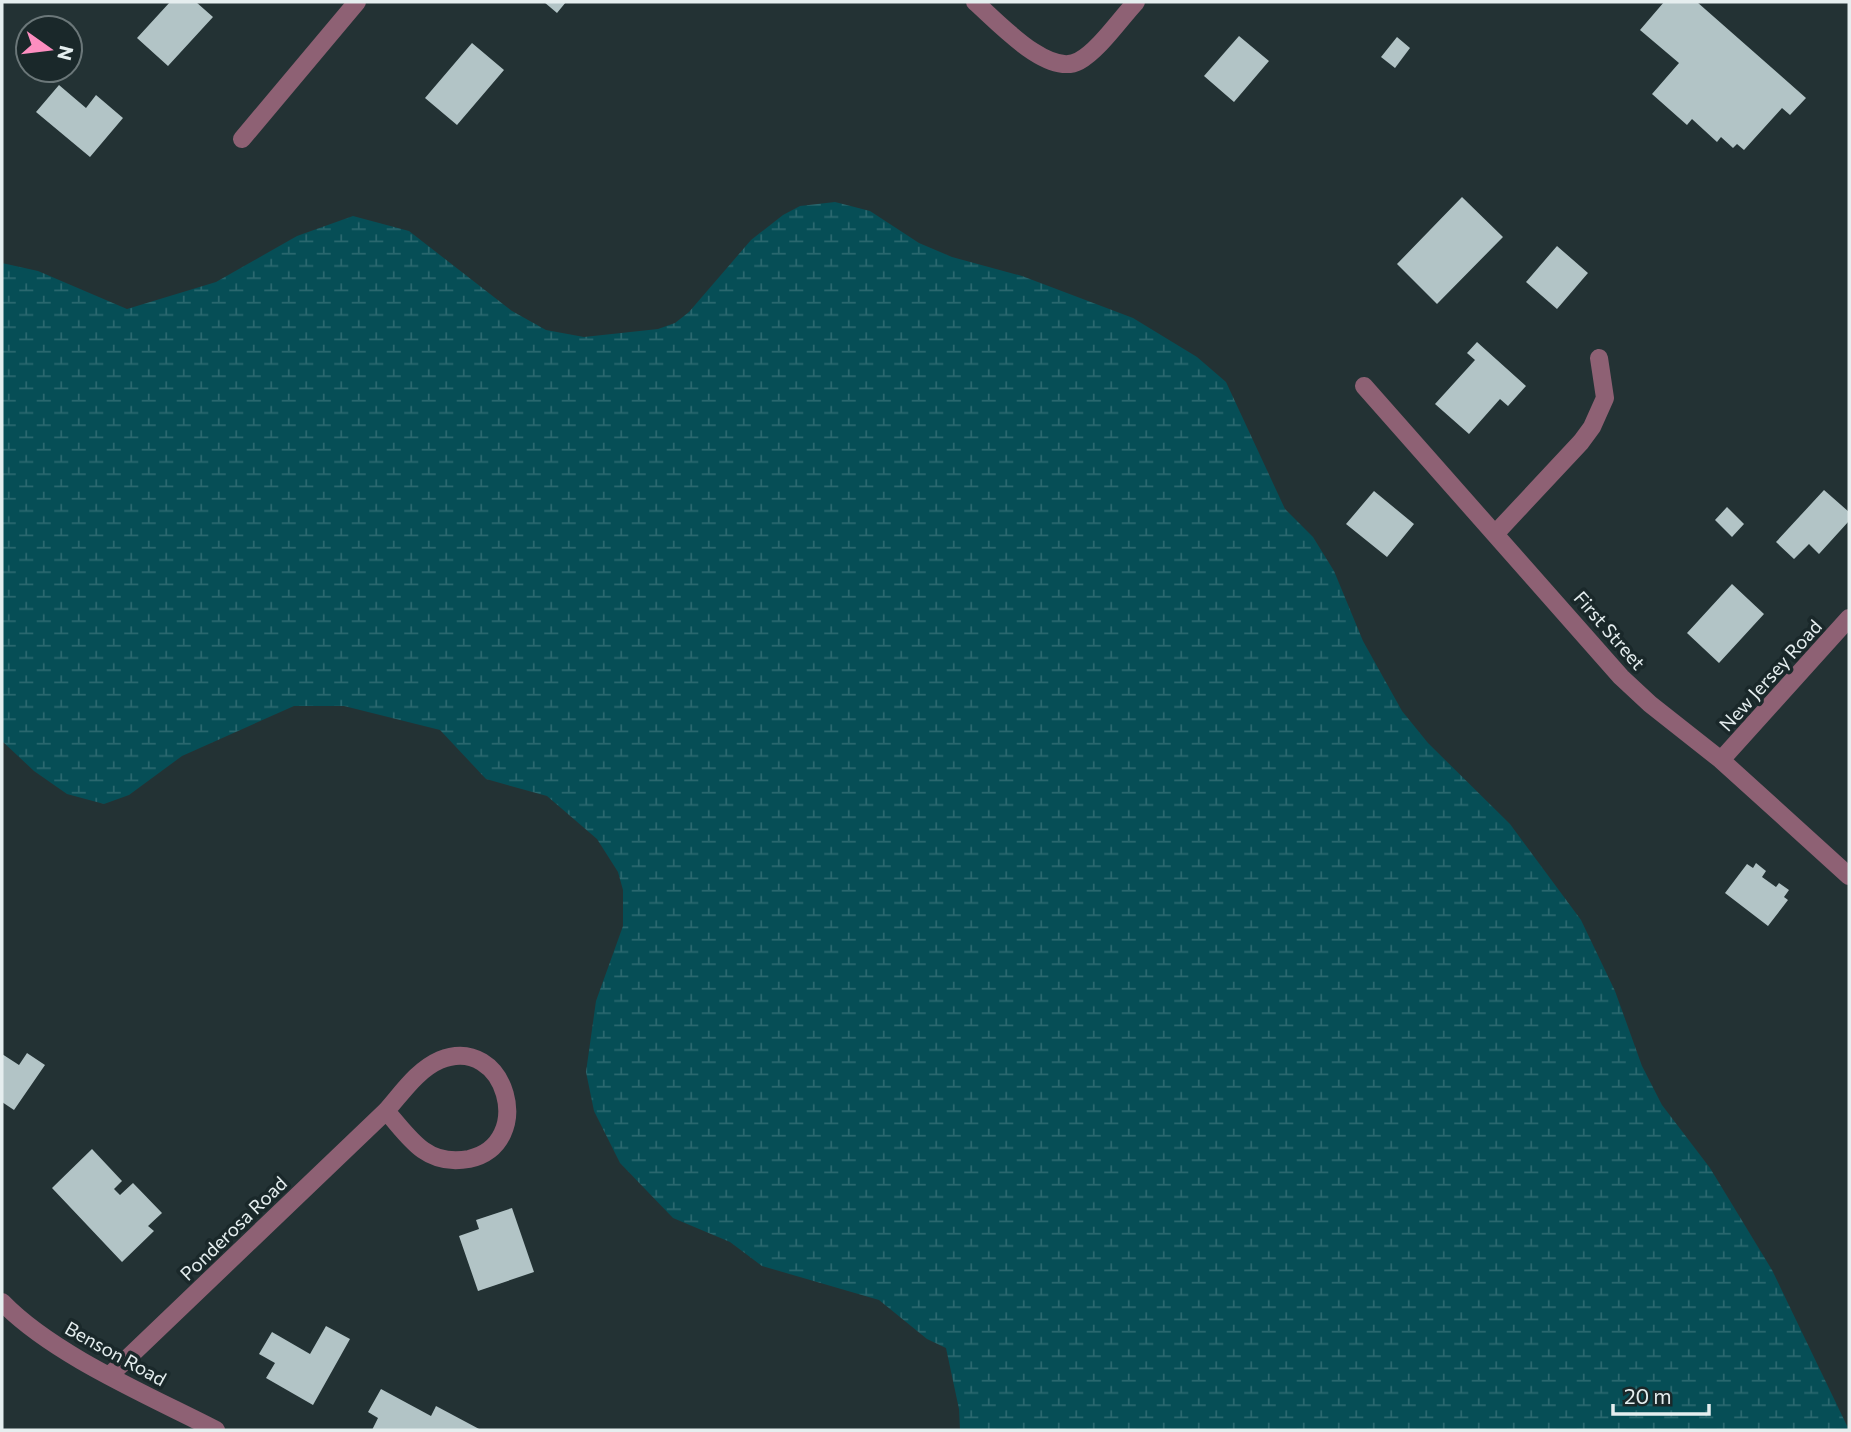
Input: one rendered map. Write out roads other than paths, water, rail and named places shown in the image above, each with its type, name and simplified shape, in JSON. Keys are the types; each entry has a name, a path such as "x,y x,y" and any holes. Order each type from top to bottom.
{"street":[{"path":"242,139 357,2"},
{"path":"975,2 1028,48 1044,58 1064,65 1077,62 1090,53 1136,2"},
{"path":"1495,534 1592,427 1605,398 1599,359"},
{"name":"First Street","path":"1364,386 1621,677 1650,704 1721,760 1849,876"},
{"name":"New Jersey Road","path":"1721,760 1849,618"},
{"name":"Ponderosa Road","path":"110,1375 386,1111 421,1072 441,1060 463,1056 479,1060 493,1070 503,1084 508,1100 508,1118 501,1134 490,1148 474,1157 457,1161 439,1158 423,1150 386,1111"},
{"name":"Benson Road","path":"2,1302 45,1337 110,1375 216,1430"}]}
